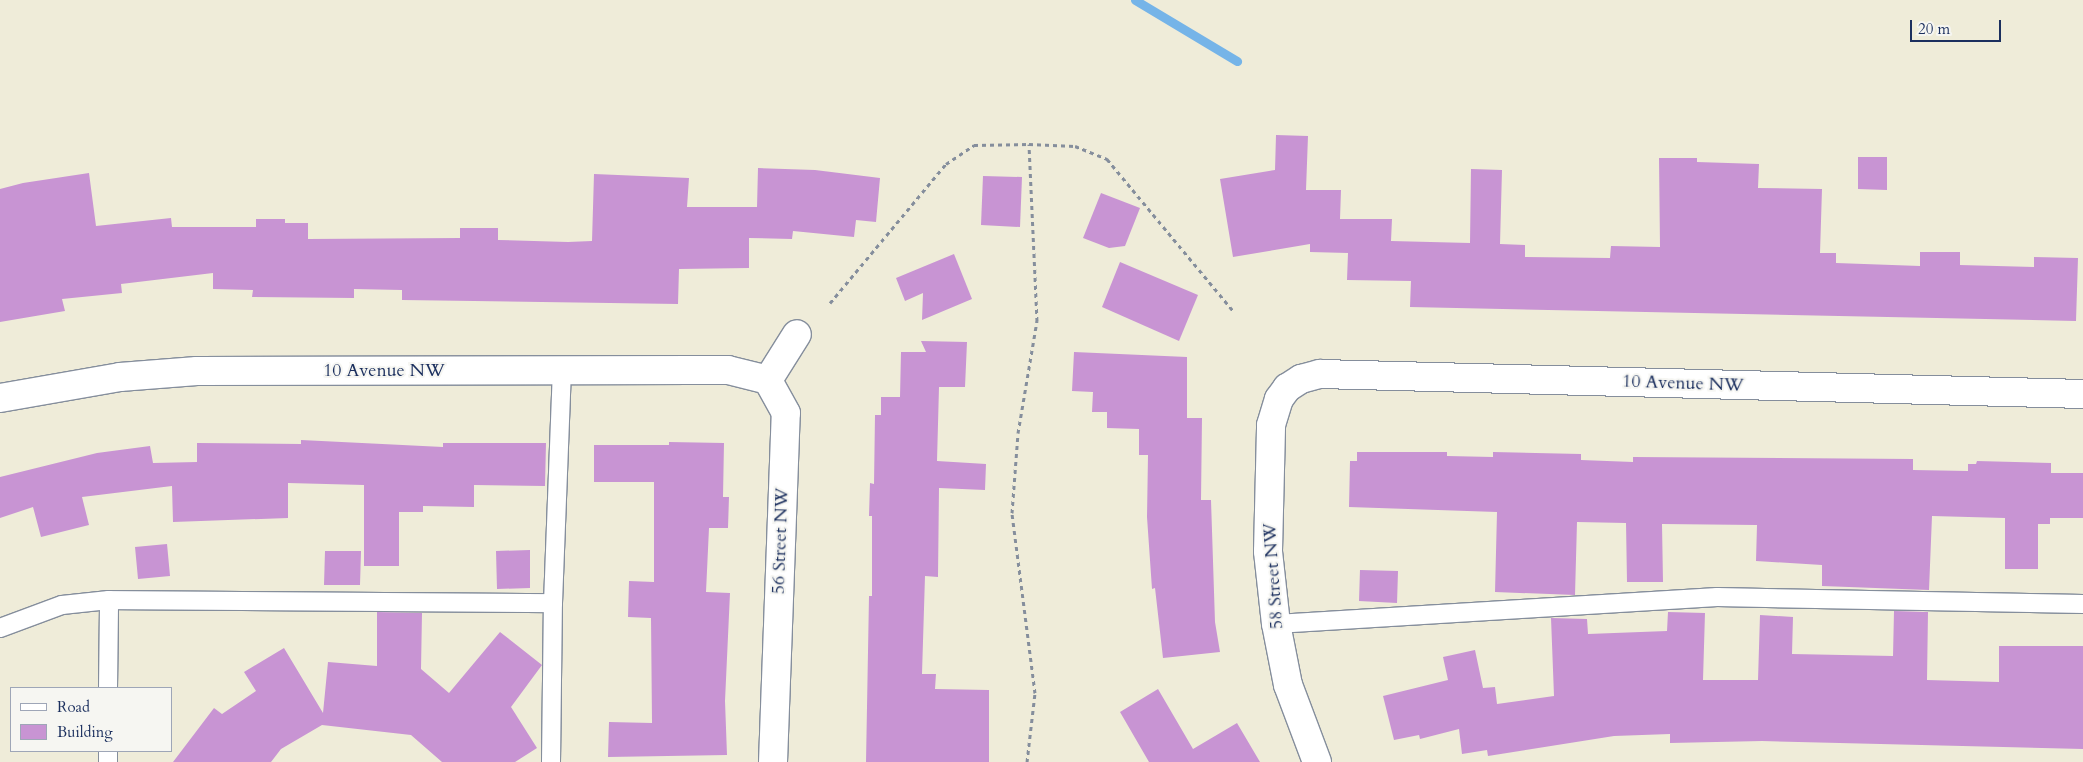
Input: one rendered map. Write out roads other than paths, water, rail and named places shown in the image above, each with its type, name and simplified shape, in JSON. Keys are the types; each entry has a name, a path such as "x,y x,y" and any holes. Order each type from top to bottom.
{"street":[{"path":"768,380 797,334"},
{"name":"10 Avenue NW","path":"0,398 120,377 197,370 562,372 728,370 768,380"},
{"name":"10 Avenue NW","path":"1287,388 1300,379 1320,374 2083,394"},
{"name":"56 Street NW","path":"768,380 786,413 772,762"},
{"name":"58 Street NW","path":"1287,388 1279,399 1271,425 1268,551 1276,624 1288,684 1317,762"}],"lane":[{"path":"551,762 553,602 562,372"},
{"path":"1276,624 1717,597 2083,604"},
{"path":"0,628 62,605 109,600 553,602"},
{"path":"108,687 109,600"}],"waterway":[{"path":"1135,0 1237,61"}]}
